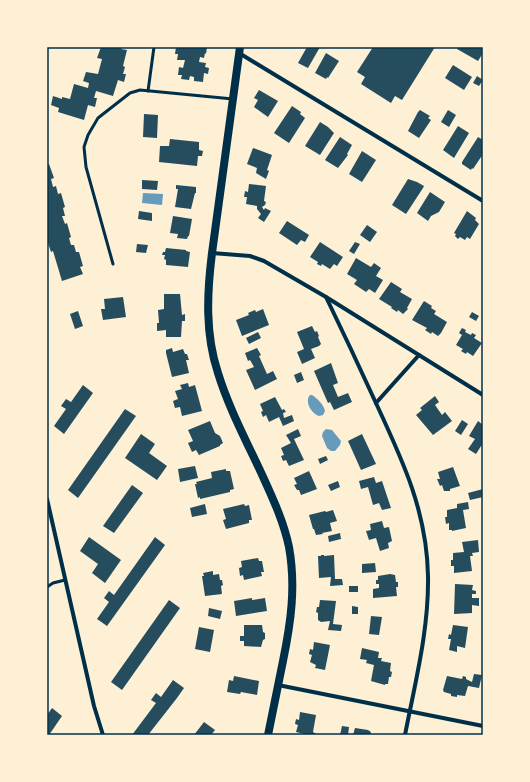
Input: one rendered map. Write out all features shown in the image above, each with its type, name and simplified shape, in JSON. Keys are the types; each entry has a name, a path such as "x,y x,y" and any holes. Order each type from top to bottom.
{"main road":[{"path":"240,50 208,281 208,311 214,361 228,399 278,511 286,534 291,558 293,582 292,606 268,735"}],"street":[{"path":"240,50 483,201"},
{"path":"212,253 250,256 262,259 483,395"},
{"path":"326,297 401,457 412,485 422,521 427,557 428,594 425,630 405,735"},
{"path":"376,403 419,355"},
{"path":"47,499 94,706 103,735"},
{"path":"278,685 483,726"}],"lane":[{"path":"148,91 154,47"},
{"path":"113,264 86,167 84,147 90,129 103,114 130,93 140,90 233,100"},
{"path":"47,587 53,583 65,580"}],"water":[{"path":"143,193 163,194 162,205 142,203"},
{"path":"310,395 314,396 322,404 325,411 323,415 316,415 311,410 308,404 308,398"},
{"path":"326,429 332,430 341,441 340,445 335,451 331,451 327,448 322,436"}],"building":[{"path":"101,47 122,47 121,49 127,50 123,66 125,67 123,74 126,74 124,82 118,80 113,96 96,91 94,98 97,98 95,107 88,105 84,120 58,112 59,108 51,105 53,96 62,99 62,97 70,99 74,84 88,88 89,83 83,81 86,72 98,74 102,59 97,58"},
{"path":"176,47 207,47 204,58 200,57 199,62 206,63 205,67 209,68 208,74 204,73 203,82 194,81 194,77 190,76 189,80 181,79 182,75 178,75 179,67 183,68 185,60 177,60 178,54 175,54"},
{"path":"307,47 320,47 308,68 298,63"},
{"path":"373,47 435,47 402,100 395,96 391,103 361,84 365,77 357,72"},
{"path":"458,47 483,47 483,53 478,61 457,49"},
{"path":"326,53 339,61 326,79 315,73"},
{"path":"453,65 472,77 464,90 445,78"},
{"path":"477,76 483,80 479,86 473,83"},
{"path":"259,90 278,101 268,117 254,107 258,100 254,98"},
{"path":"292,106 301,112 300,114 305,118 289,143 274,133"},
{"path":"420,110 430,116 428,118 431,120 419,138 408,131"},
{"path":"448,110 456,115 449,127 441,122"},
{"path":"144,114 158,115 157,138 143,137"},
{"path":"320,122 334,133 320,155 305,146"},
{"path":"458,126 469,133 454,158 443,150"},
{"path":"340,137 352,145 347,154 348,155 338,168 325,160"},
{"path":"478,137 483,140 483,154 471,170 462,164 462,162"},
{"path":"170,139 199,142 199,150 203,151 202,156 198,156 197,166 159,162 160,146 169,146"},
{"path":"253,148 272,155 267,170 269,171 266,179 256,173 257,168 247,164"},
{"path":"362,151 376,160 362,182 349,174"},
{"path":"49,164 54,178 51,179 53,187 56,186 58,194 61,193 65,207 63,208 65,216 62,216 65,224 67,223 71,237 69,238 71,245 74,245 76,252 79,252 83,266 80,267 83,274 62,281 53,251 51,252 47,240 47,165"},
{"path":"408,179 424,186 406,214 392,205"},
{"path":"142,180 158,181 157,190 142,189"},
{"path":"249,184 266,186 264,201 266,202 262,207 264,210 265,208 271,211 264,222 258,218 261,214 257,209 257,206 246,204 247,197 244,197 245,191 248,192"},
{"path":"176,185 196,187 196,193 191,209 175,207 178,189 176,189"},
{"path":"430,192 445,202 439,212 431,216 428,221 417,213"},
{"path":"139,211 152,213 152,221 138,219"},
{"path":"467,211 476,218 475,220 479,224 470,239 467,237 465,240 460,237 458,239 454,233"},
{"path":"173,216 192,219 189,236 187,239 177,238 178,234 170,233"},
{"path":"287,221 309,235 305,242 301,240 297,245 279,233"},
{"path":"367,225 377,232 370,242 360,235"},
{"path":"320,242 343,257 337,266 334,264 330,269 322,264 321,266 310,257"},
{"path":"355,242 360,244 354,254 349,251"},
{"path":"137,244 148,245 146,253 136,252"},
{"path":"166,248 186,250 190,252 188,267 166,265 166,260 164,259 165,255 162,255"},
{"path":"356,258 371,267 374,263 381,268 376,276 383,280 375,293 369,289 366,292 354,284 357,280 347,274"},
{"path":"391,282 402,289 400,292 412,299 407,308 408,309 403,314 398,310 397,312 379,299"},
{"path":"164,294 180,294 182,315 185,314 185,321 182,321 181,337 166,337 166,330 157,331 157,323 159,323 158,310 164,309"},
{"path":"123,297 126,317 103,320 101,309 105,309 104,299"},
{"path":"424,301 432,306 431,308 436,311 434,314 447,322 438,336 432,332 431,334 425,330 427,328 412,320"},
{"path":"263,309 269,325 242,336 236,320 249,315 248,313 255,310 256,312"},
{"path":"78,311 83,326 75,329 70,314"},
{"path":"472,312 479,316 476,321 469,317"},
{"path":"312,326 315,332 317,331 321,344 311,349 315,358 302,364 297,352 304,349 297,332"},
{"path":"462,328 466,330 465,332 471,335 472,333 476,335 474,338 482,343 473,356 467,352 466,354 461,351 463,349 456,345 462,335 459,333"},
{"path":"258,332 261,338 249,344 246,338"},
{"path":"172,348 173,352 183,349 185,354 187,354 189,360 186,360 189,373 172,377 166,350"},
{"path":"257,348 261,355 259,356 267,374 273,371 277,379 255,390 246,370 254,367 250,360 248,361 245,353"},
{"path":"331,363 338,383 333,385 338,397 348,393 352,402 334,410 330,402 328,403 314,371"},
{"path":"301,372 304,380 297,383 294,375"},
{"path":"188,383 189,387 195,385 202,411 182,416 180,407 175,408 173,401 178,399 175,391 182,389 180,385"},
{"path":"83,385 93,393 64,434 54,426 66,409 61,406 66,399 71,402"},
{"path":"435,396 439,402 435,405 442,415 445,412 452,421 433,435 416,415 422,410 420,408"},
{"path":"275,397 282,410 284,409 286,412 283,413 284,418 292,415 294,421 283,426 279,417 269,422 266,415 263,417 261,412 263,411 260,404"},
{"path":"125,409 136,416 78,498 68,490"},
{"path":"462,420 468,424 461,435 455,431"},
{"path":"210,421 215,433 220,436 223,443 220,446 199,455 196,450 192,452 188,443 193,441 188,430"},
{"path":"478,421 483,425 483,443 476,454 468,449 475,439 469,436"},
{"path":"298,429 301,436 294,439 304,460 289,466 286,460 283,461 281,456 284,455 281,448 291,443 286,435"},
{"path":"141,434 155,444 149,453 167,466 157,480 125,458"},
{"path":"362,434 376,464 361,470 348,441"},
{"path":"326,456 328,460 320,464 318,459"},
{"path":"195,466 198,478 180,482 178,469"},
{"path":"453,467 460,486 450,489 450,491 444,491 442,485 440,486 437,479 440,479 438,472"},
{"path":"226,469 226,471 230,471 234,489 230,490 230,492 200,499 200,497 198,498 195,484 197,484 196,482 212,478 211,472"},
{"path":"309,471 317,489 301,495 299,490 297,490 294,485 297,484 294,478"},
{"path":"374,477 376,483 382,481 391,508 382,510 379,503 373,505 368,487 361,489 359,481"},
{"path":"338,481 340,487 331,491 328,485"},
{"path":"132,485 143,493 114,533 103,526"},
{"path":"483,489 483,497 470,500 468,493"},
{"path":"468,502 469,509 463,510 466,528 452,531 449,530 449,523 446,524 445,517 447,517 447,510 457,508 457,504"},
{"path":"205,504 207,514 192,517 190,508"},
{"path":"244,504 245,506 249,505 252,520 249,520 249,523 226,529 223,520 226,519 223,509"},
{"path":"333,510 337,521 330,523 332,531 316,535 309,515"},
{"path":"382,521 384,528 389,527 392,541 388,543 389,548 380,551 376,538 369,540 366,531 371,530 370,524"},
{"path":"340,533 341,539 329,542 328,536"},
{"path":"89,537 121,560 105,583 92,573 98,564 80,551"},
{"path":"155,537 165,545 107,626 97,619 109,602 104,598 109,591 114,595"},
{"path":"478,540 479,552 472,553 473,556 470,556 472,571 454,573 454,566 451,566 453,553 464,552 462,542"},
{"path":"334,555 335,579 342,579 343,585 330,586 331,577 319,578 318,556"},
{"path":"258,558 259,561 262,561 264,572 261,572 262,576 244,580 243,575 240,576 239,568 242,567 241,561"},
{"path":"375,563 376,572 362,573 362,564"},
{"path":"213,571 213,575 219,574 220,580 222,580 222,594 205,596 202,576 204,576 203,573"},
{"path":"390,574 395,575 396,582 398,582 398,587 396,587 397,596 373,598 373,589 379,588 379,584 376,584 378,576"},
{"path":"455,584 473,585 472,590 476,591 476,594 472,594 472,598 479,598 479,606 472,605 472,613 454,614"},
{"path":"349,586 358,586 358,592 349,592"},
{"path":"252,598 252,600 265,598 267,611 236,616 234,601"},
{"path":"169,600 180,608 122,690 111,682"},
{"path":"320,600 336,601 333,624 342,625 341,631 328,630 330,621 321,622 318,620 318,613 316,612 317,607 319,607"},
{"path":"352,606 358,607 358,614 352,614"},
{"path":"209,608 222,611 220,619 208,616"},
{"path":"371,616 382,617 379,635 369,634"},
{"path":"244,625 262,625 263,632 265,633 265,639 263,640 261,647 244,646 244,641 240,641 240,636 244,636"},
{"path":"453,625 468,627 465,648 457,646 457,652 449,650 451,639 448,639 449,634 451,635"},
{"path":"199,627 214,630 210,652 195,649"},
{"path":"314,642 330,645 325,670 315,668 316,665 310,662 312,655 309,654 310,649 313,650"},
{"path":"362,648 379,652 378,658 382,658 381,661 391,663 390,671 392,672 391,677 389,677 388,684 385,685 371,681 374,665 366,663 367,660 360,659"},
{"path":"474,674 482,675 479,688 468,686 465,696 457,695 457,697 451,696 451,694 444,692 443,690 447,676 462,679 463,676 472,682"},
{"path":"234,676 259,681 257,695 241,692 240,694 227,692 229,680 233,681"},
{"path":"173,680 184,688 177,698 148,735 132,735 156,703 151,700 156,693 161,697"},
{"path":"52,708 62,716 49,735 47,735 47,715"},
{"path":"300,712 316,715 313,732 318,735 308,735 296,732 298,725 295,724 296,719 299,720"},
{"path":"204,722 215,730 211,735 194,735"},
{"path":"342,726 349,727 348,735 340,735"},
{"path":"355,728 368,730 371,732 370,735 353,735"}]}
